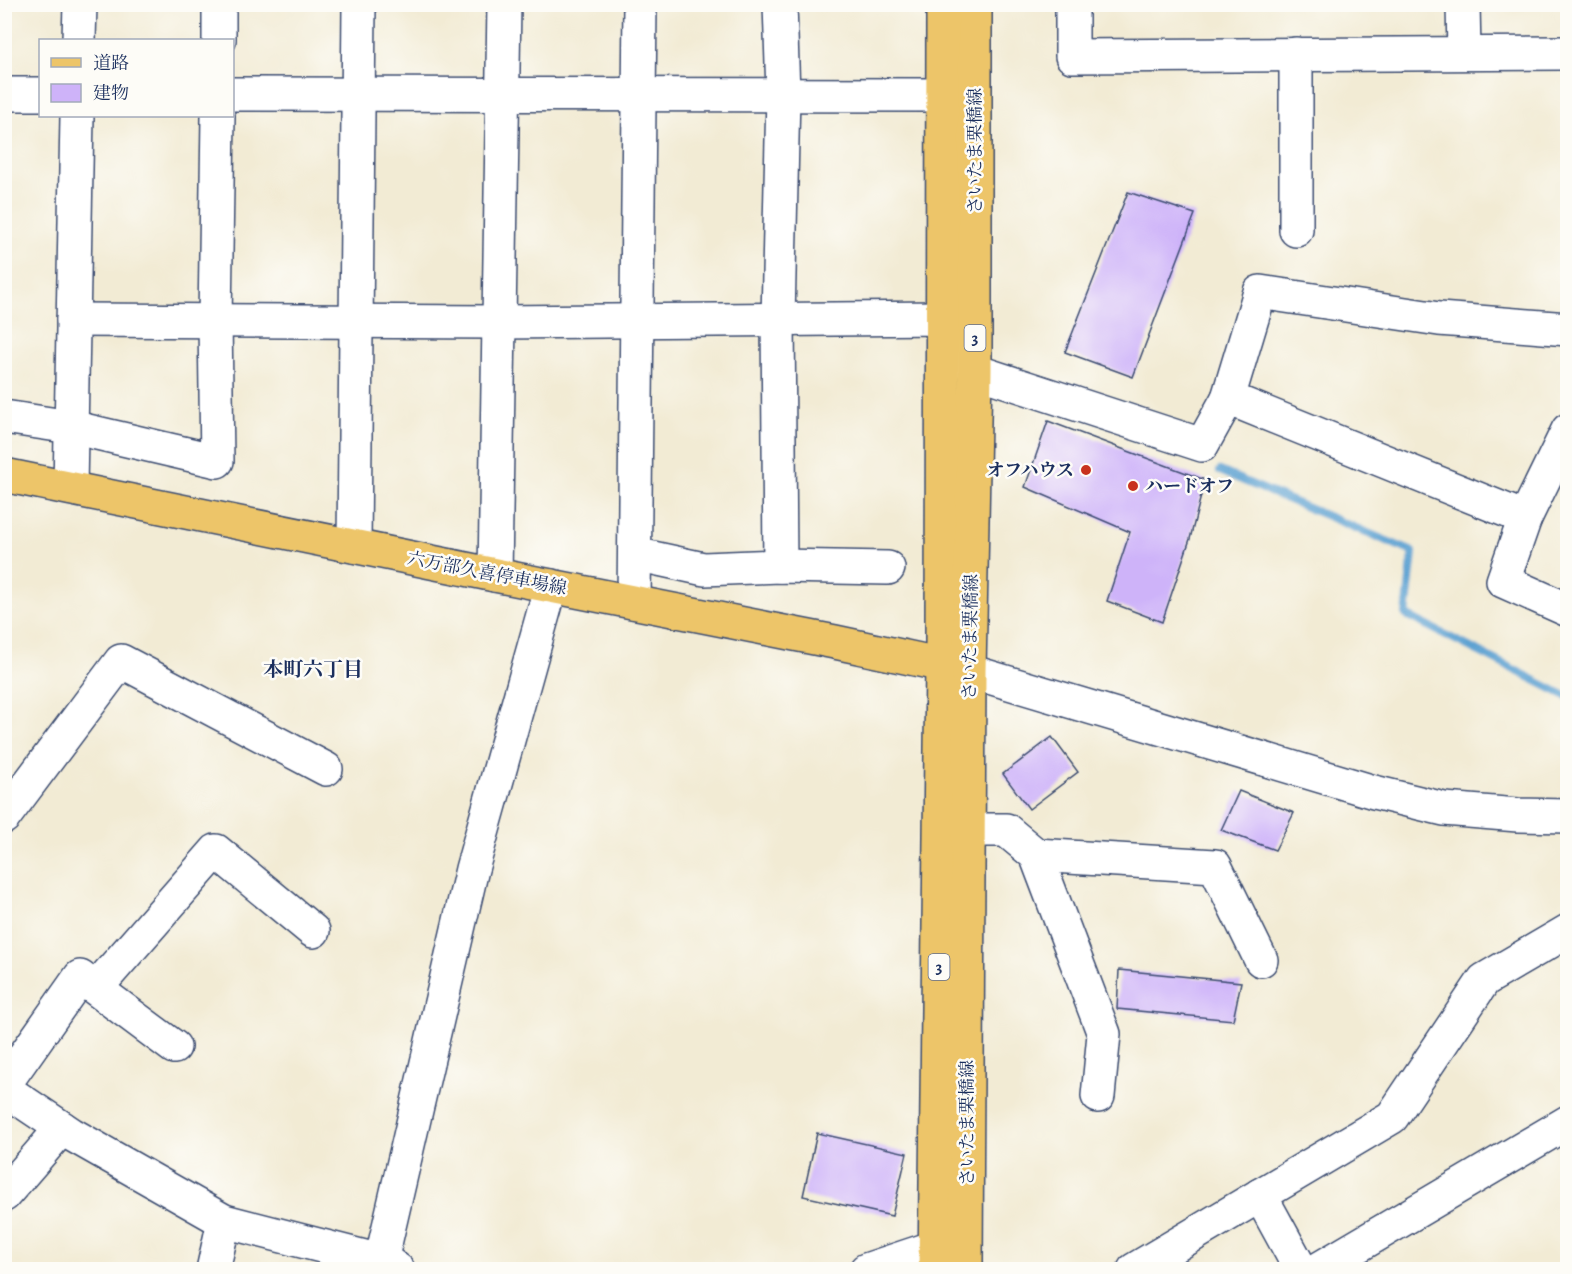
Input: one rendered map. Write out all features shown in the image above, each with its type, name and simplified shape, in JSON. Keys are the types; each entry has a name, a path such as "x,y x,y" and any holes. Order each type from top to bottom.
{"main road":[{"name":"さいたま栗橋線","path":"943,4 943,318 956,668 968,830 966,1269"},
{"name":"さいたま栗橋線","path":"935,1258 956,668 975,371 975,4"},
{"name":"六万部久喜停車場線","path":"4,475 956,668"}],"street":[{"path":"79,39 80,4"},
{"path":"219,4 219,39"},
{"path":"354,546 359,4"},
{"path":"495,575 504,4"},
{"path":"634,602 640,4"},
{"path":"780,4 783,94 778,320 780,566"},
{"path":"1072,4 1072,56 1568,53"},
{"path":"1463,4 1464,54"},
{"path":"1296,54 1296,230"},
{"path":"4,94 39,94"},
{"path":"234,94 943,95"},
{"path":"70,488 77,117"},
{"path":"4,417 71,427 217,461 215,321 218,117"},
{"path":"73,320 499,322 943,318 948,330 975,371 1202,445 1228,398 1260,292 1439,319 1568,329"},
{"path":"1228,398 1525,519"},
{"path":"1568,430 1561,464 1525,519 1503,581 1568,610"},
{"path":"635,554 704,569 780,566 888,568"},
{"path":"174,1047 80,977 4,1087 62,1128 224,1221 389,1265 472,869 551,586"},
{"path":"6,811 121,661 326,769"},
{"path":"956,668 1374,792 1444,808 1518,815 1568,816"},
{"path":"968,830 1006,830 1036,855 1104,1034 1098,1096"},
{"path":"96,988 216,851 314,931"},
{"path":"1036,855 1215,866 1261,960"},
{"path":"1134,1269 1167,1260 1260,1195 1392,1117 1484,980 1568,930"},
{"path":"1317,1269 1568,1122"},
{"path":"4,1195 62,1128"},
{"path":"1260,1195 1300,1269"},
{"path":"213,1269 224,1221"},
{"path":"866,1269 935,1258"}],"building":[{"path":"1128,192 1195,214 1133,377 1065,352"},
{"path":"1048,421 1205,480 1190,539 1162,622 1107,601 1130,532 1025,487"},
{"path":"1052,737 1078,772 1029,809 1003,774"},
{"path":"1239,791 1294,813 1275,850 1221,830"},
{"path":"1119,970 1241,982 1233,1020 1117,1009"},
{"path":"817,1133 907,1153 892,1216 803,1196"}],"waterway":[{"path":"1220,471 1413,552 1406,615 1568,697"}],"place":[{"name":"オフハウス","path":"1086,470"},
{"name":"ハードオフ","path":"1133,486"}],"district":[{"name":"本町六丁目","path":"313,669"}]}
